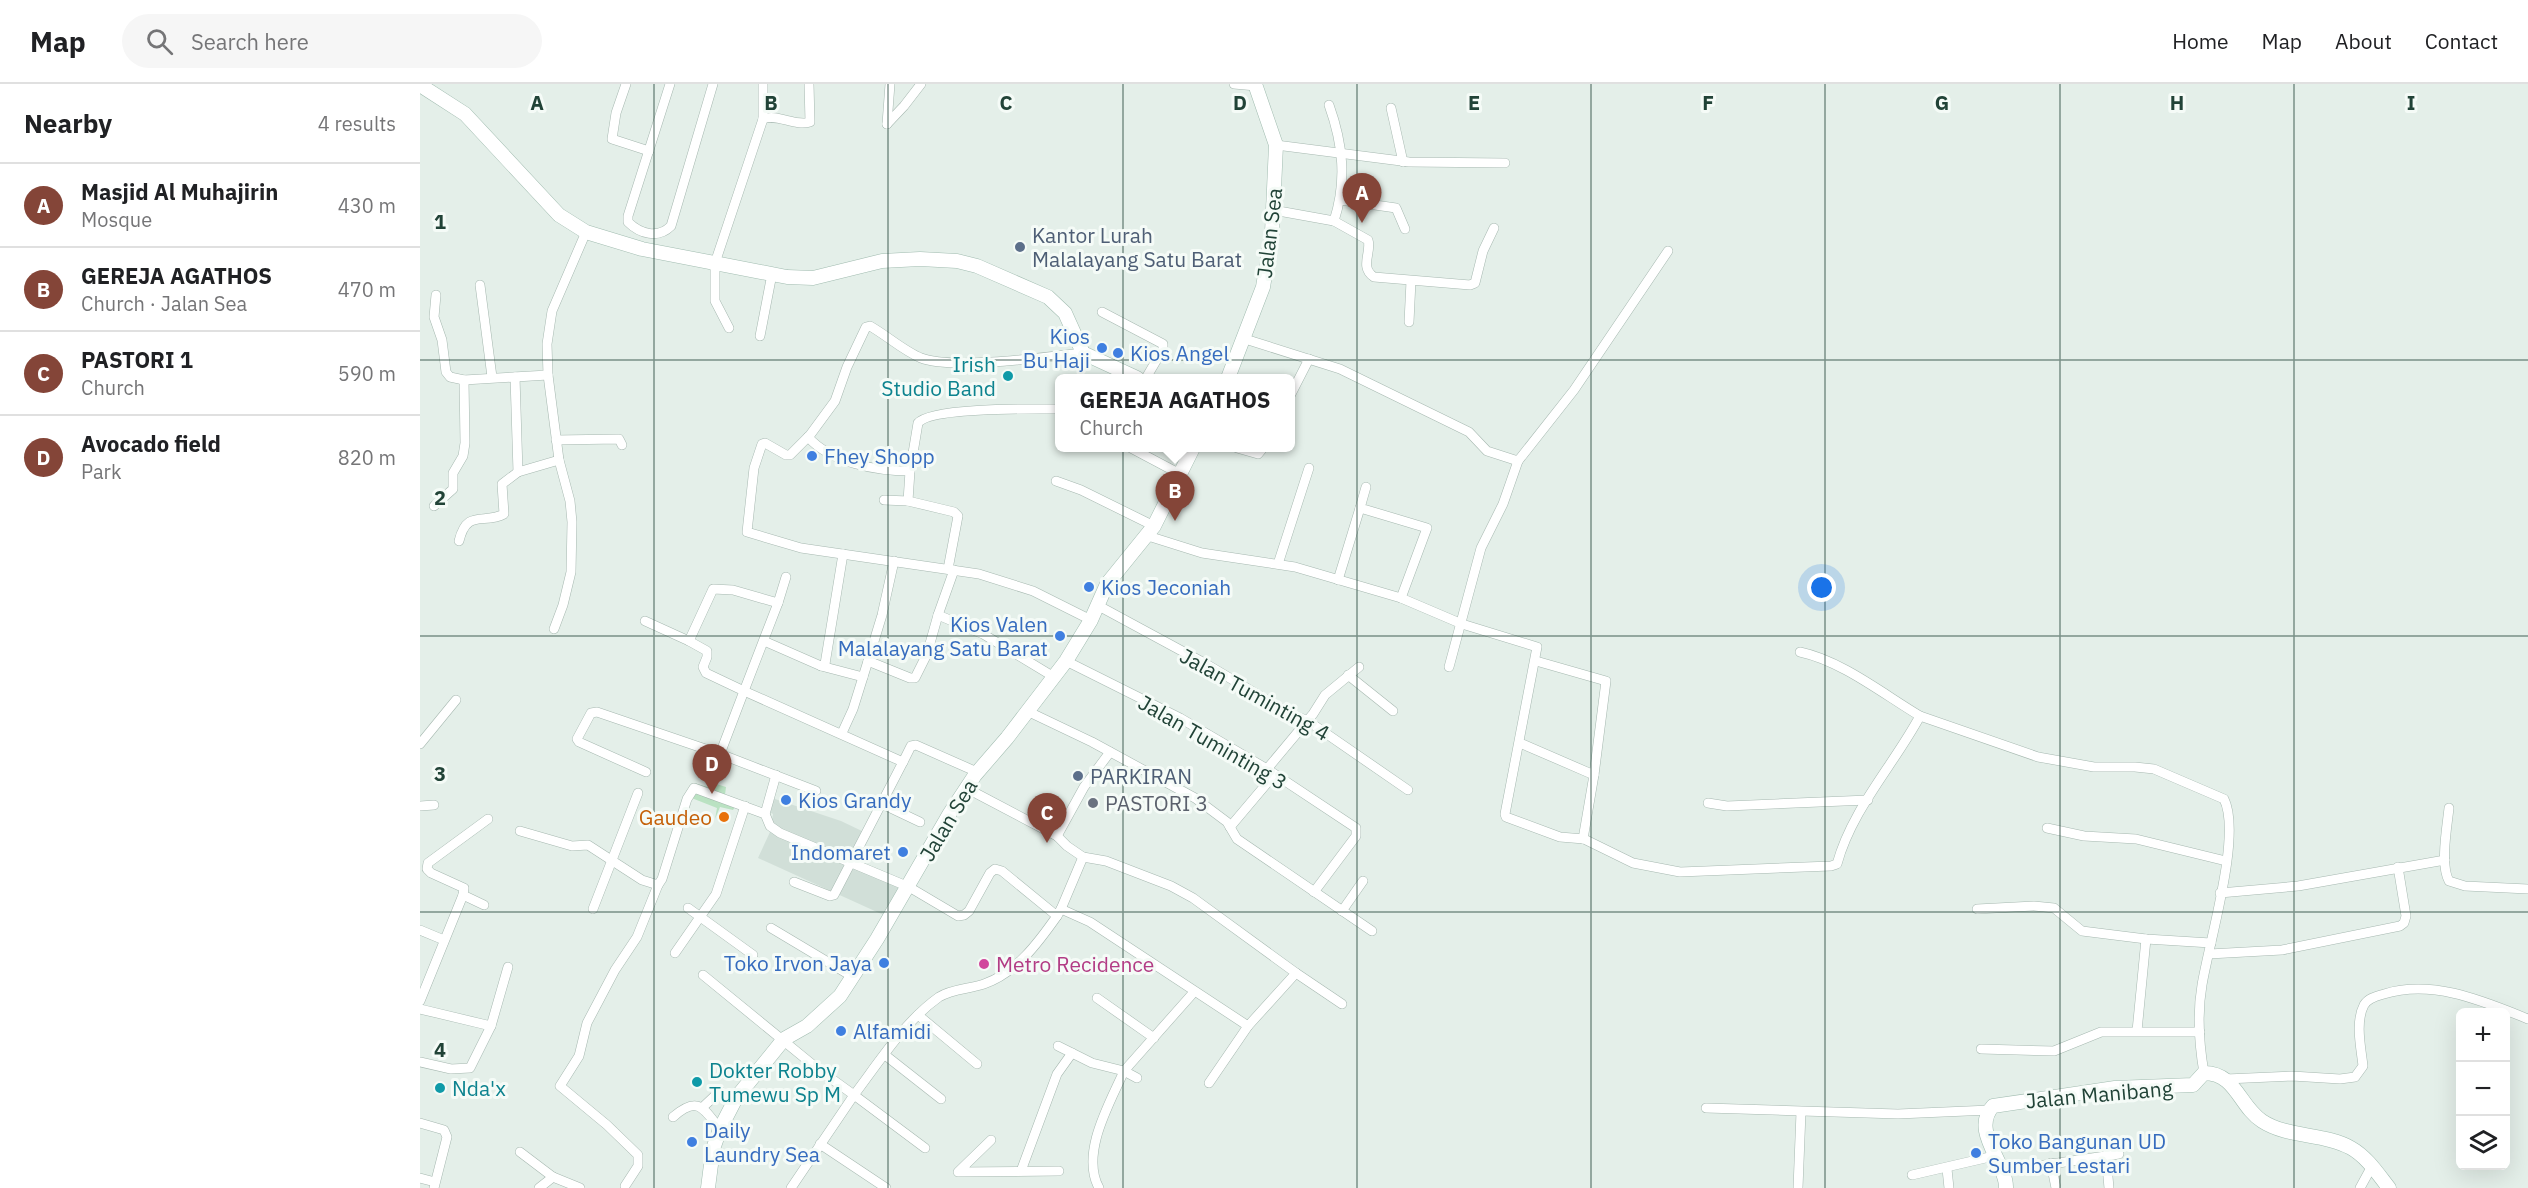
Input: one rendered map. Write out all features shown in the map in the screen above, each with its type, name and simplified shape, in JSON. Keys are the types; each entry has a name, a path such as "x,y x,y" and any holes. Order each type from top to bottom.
{"street":[{"path":"626,84 616,113 612,139 649,151"},
{"path":"670,84 628,216 628,222 646,232 665,232 671,226 713,84"},
{"path":"729,328 715,301 715,263 763,119 763,84"},
{"path":"763,119 772,117 802,124 810,122 809,84"},
{"path":"890,84 887,124 921,84"},
{"path":"1234,84 1255,85"},
{"path":"420,85 465,114 559,215 586,232 638,248 772,274 813,278 882,261 920,259 957,261 977,266 1048,297 1065,313 1083,353"},
{"name":"Jalan Sea","path":"1230,374 1263,287 1274,210 1276,145 1255,85"},
{"path":"1329,105 1342,153 1340,200 1334,221"},
{"path":"1391,108 1403,162"},
{"path":"1276,145 1403,162 1506,163"},
{"path":"1340,200 1396,208 1405,229"},
{"path":"1274,210 1334,221 1368,240 1366,261 1370,275 1411,281 1470,285 1475,283 1483,251 1494,228"},
{"path":"554,628 563,605 571,572 571,510 556,440 548,375 547,344 552,311 586,232"},
{"path":"638,248 646,232"},
{"path":"1449,667 1481,548 1503,504 1518,461 1574,390 1668,251"},
{"path":"760,336 772,274"},
{"path":"1409,322 1411,281"},
{"path":"480,285 492,377"},
{"path":"436,295 434,317 442,340 446,372 450,377 464,380 548,375"},
{"path":"1102,312 1163,344 1163,349 1148,374"},
{"path":"1091,620 1033,591 951,569 801,548 747,532 754,468 762,444 765,443 790,455 808,437 835,401 847,367 868,326 914,354 931,361 1041,358 1083,353 1128,374"},
{"path":"1245,339 1340,369 1469,432 1487,451 1518,461"},
{"path":"1295,386 1309,359"},
{"path":"515,377 518,472"},
{"path":"434,506 453,489 453,473 463,456 466,430 464,380"},
{"path":"908,501 910,471 918,423 922,418 959,412 1055,409"},
{"path":"808,437 821,450 860,465 910,471"},
{"path":"556,440 616,438 622,445"},
{"path":"1140,452 1180,474"},
{"name":"Jalan Sea","path":"708,1188 713,1149 720,1129 736,1098 784,1039 828,1009 853,977 909,887 966,788 1066,661 1091,620 1107,584 1151,531 1191,452"},
{"path":"459,541 468,522 504,514 502,484 518,472 559,460"},
{"path":"1278,564 1309,468"},
{"path":"1056,482 1081,490 1151,531 1193,551 1278,564 1338,580 1401,598 1462,624 1537,647 1506,817 1560,837 1583,838 1634,863 1680,872 1837,864 1849,830 1920,716"},
{"path":"1338,580 1366,487"},
{"path":"868,661 915,678 927,654 939,615 951,569 958,516 954,512 908,501 884,500"},
{"path":"1360,508 1427,528 1401,598"},
{"path":"821,666 825,662 843,554"},
{"path":"842,733 853,710 882,615 894,561"},
{"path":"720,754 786,577"},
{"path":"689,641 713,589 733,590 778,603"},
{"name":"Jalan Tuminting 4","path":"1097,605 1308,721 1408,790"},
{"path":"939,615 983,634 1054,677"},
{"path":"645,621 707,651 708,657 703,667 706,673 903,762"},
{"path":"764,641 821,666 863,677"},
{"path":"1800,652 1838,666 1920,716 2038,757 2094,767 2145,767 2212,792 2224,799 2231,820 2226,861 2202,986 2200,1032 2204,1073 2226,1079 2269,1076 2340,1079 2355,1077 2363,1066 2360,1033 2364,1006 2374,997 2399,990 2436,989 2489,1004 2528,1019"},
{"name":"Jalan Tuminting 3","path":"1066,661 1180,718 1271,772 1357,829 1356,836 1314,892"},
{"path":"1536,661 1606,681 1583,838"},
{"path":"1230,827 1325,695 1359,667"},
{"path":"1348,675 1393,711"},
{"path":"420,744 456,700"},
{"path":"1027,711 1110,752 1189,795 1222,818 1238,839 1372,931"},
{"path":"646,772 579,742 577,738 591,713 597,712 720,754 816,791"},
{"path":"1520,743 1594,775"},
{"path":"794,882 832,896 911,746 916,745 977,772"},
{"path":"1058,836 1084,787 1110,752"},
{"path":"765,814 776,775"},
{"path":"626,1187 638,1166 638,1155 607,1125 560,1086 579,1056 587,1023 615,970 637,938 662,879 691,790 694,788 765,814 772,828 850,864 909,887 958,916 969,911 990,873 998,869 1059,912 1107,932 1248,1026"},
{"path":"966,788 1058,836 1067,846 1083,856 1102,859 1172,886 1193,898 1296,974 1342,1004"},
{"path":"593,909 610,860 638,793"},
{"path":"1708,803 1726,806 1868,800"},
{"path":"880,803 920,822"},
{"path":"420,806 434,805"},
{"path":"675,953 716,894 745,806"},
{"path":"2449,808 2445,860 2446,876 2450,881 2456,885 2528,889"},
{"path":"420,1001 464,888 431,873 428,863 488,819"},
{"path":"2047,828 2084,836 2136,839 2226,861"},
{"path":"520,831 572,846 583,843 598,850 642,880 658,885"},
{"path":"791,1188 854,1095 918,1015 945,994 997,978 1023,958 1059,912 1083,856"},
{"path":"2220,893 2319,883 2445,860"},
{"path":"2209,954 2282,950 2400,926 2404,923 2406,916 2398,867"},
{"path":"1342,911 1363,881"},
{"path":"463,895 484,905"},
{"path":"1977,909 2034,906 2054,908 2082,931 2146,939 2211,943"},
{"path":"688,908 753,955"},
{"path":"771,928 853,977"},
{"path":"420,930 444,940"},
{"path":"2137,1030 2146,939"},
{"path":"420,1062 451,1069 470,1068 491,1026 508,967"},
{"path":"1209,1083 1248,1026 1296,974"},
{"path":"703,975 818,1069 925,1148"},
{"path":"1099,1188 1094,1176 1096,1143 1124,1071 1194,992"},
{"path":"1097,998 1154,1038"},
{"path":"420,1009 491,1026"},
{"path":"918,1015 977,1064"},
{"path":"1981,1049 2054,1051 2097,1033 2137,1030 2200,1032"},
{"path":"1058,1046 1092,1063 1124,1071 1137,1078"},
{"path":"1022,1172 1057,1074 1072,1053"},
{"path":"885,1055 941,1099"},
{"name":"Jalan Manibang","path":"1990,1110 1993,1106 2004,1102 2115,1088 2193,1085 2204,1073"},
{"path":"2226,1079 2260,1120 2274,1127 2339,1143 2359,1154 2372,1166 2389,1188"},
{"path":"703,1107 720,1091"},
{"path":"673,1117 690,1105 703,1107 720,1129"},
{"path":"1706,1108 1898,1114 1990,1110 1987,1131 1994,1156 2004,1171 2006,1188"},
{"path":"1798,1188 1801,1112"},
{"path":"420,1123 444,1130 447,1137 434,1185 420,1178"},
{"path":"991,1140 958,1172 1059,1172"},
{"path":"820,1144 886,1188"},
{"path":"520,1152 554,1177 580,1188"},
{"path":"2004,1171 2119,1154"},
{"path":"2106,1155 2109,1188"},
{"path":"1912,1175 1947,1169 1994,1156"},
{"path":"2050,1163 2056,1188"},
{"path":"2360,1188 2372,1166"},
{"path":"1947,1169 1949,1188"},
{"path":"538,1188 554,1177"},
{"path":"866,1188 872,1179"}],"shaded area":[{"path":"772,798 841,821 864,832 849,862 907,886 888,917 758,858 770,832 773,814 768,811"}],"green space":[{"path":"710,782 726,787 724,803 735,807 733,810 720,807 715,819 717,808 689,797 694,783 708,787"}],"place":[{"name":"Masjid Al Muhajirin","path":"1362,223"},
{"name":"Kantor Lurah Malalayang Satu Barat","path":"1020,247"},
{"name":"Kios Bu Haji","path":"1102,348"},
{"name":"Kios Angel","path":"1118,353"},
{"name":"Irish Studio Band","path":"1008,376"},
{"name":"Fhey Shopp","path":"812,456"},
{"name":"GEREJA AGATHOS","path":"1175,521"},
{"name":"Kios Jeconiah","path":"1089,587"},
{"name":"Kios Valen Malalayang Satu Barat","path":"1060,636"},
{"name":"PARKIRAN","path":"1078,776"},
{"name":"Avocado field","path":"712,794"},
{"name":"Kios Grandy","path":"786,800"},
{"name":"PASTORI 3","path":"1093,803"},
{"name":"Gaudeo","path":"724,817"},
{"name":"PASTORI 1","path":"1047,843"},
{"name":"Indomaret","path":"903,852"},
{"name":"Toko Irvon Jaya","path":"884,963"},
{"name":"Metro Recidence","path":"984,964"},
{"name":"Alfamidi","path":"841,1031"},
{"name":"Dokter Robby Tumewu Sp M","path":"697,1082"},
{"name":"Nda'x","path":"440,1088"},
{"name":"Daily Laundry Sea","path":"692,1142"},
{"name":"Toko Bangunan UD Sumber Lestari","path":"1976,1153"}]}
